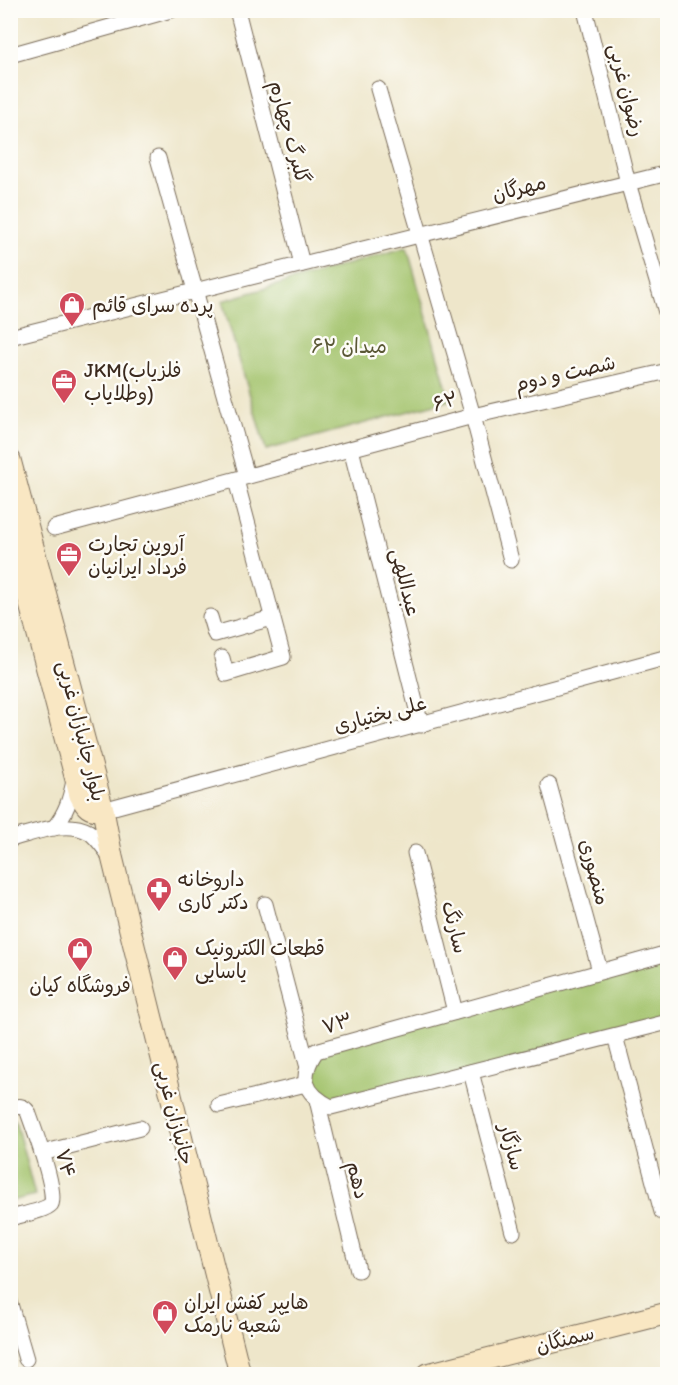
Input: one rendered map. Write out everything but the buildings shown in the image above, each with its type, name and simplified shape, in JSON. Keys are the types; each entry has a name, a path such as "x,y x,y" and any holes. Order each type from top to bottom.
{"main road":[{"name":"بلوار جانبازان غربی","path":"10,460 103,810 93,811 85,806 80,795 10,528"},
{"name":"جانبازان غربی","path":"103,810 112,857 238,1372"},
{"name":"سمنگان","path":"428,1374 666,1318"}],"street":[{"path":"10,55 171,10"},
{"name":"گلبرگ چهارم","path":"237,10 302,264"},
{"name":"رضوان غربی","path":"585,10 628,183 668,319"},
{"name":"۶۲","path":"241,478 473,416 378,89"},
{"path":"158,158 196,292 283,657 226,674 222,658"},
{"name":"مهرگان","path":"420,234 668,172"},
{"path":"10,337 420,234"},
{"name":"شصت و دوم","path":"473,416 668,371"},
{"path":"473,416 512,560"},
{"name":"عبداللهی","path":"351,449 421,725"},
{"path":"54,528 241,478"},
{"path":"210,617 215,634 272,618"},
{"name":"علی بختیاری","path":"103,810 668,657"},
{"path":"10,839 54,828 70,802 75,775"},
{"name":"منصوری","path":"549,785 600,971"},
{"name":"جانبازان غربی","path":"54,828 72,828 90,832 112,857"},
{"name":"سارنگ","path":"415,853 455,1012"},
{"path":"265,904 307,1064 306,1084 317,1100 331,1107 668,1022"},
{"name":"۷۳","path":"307,1064 316,1051 668,953"},
{"path":"615,1036 662,1212"},
{"name":"سازگار","path":"471,1072 513,1232"},
{"path":"219,1106 306,1084"},
{"name":"دهم","path":"317,1100 358,1270"},
{"name":"۷۴","path":"10,1108 24,1107 28,1112 53,1196 51,1203 45,1208 10,1218"},
{"path":"42,1153 140,1128"},
{"path":"10,1304 26,1359"}],"green space":[{"name":"میدان ۶۲","path":"407,247 450,400 266,450 222,301"},
{"path":"667,953 667,1022 331,1107 317,1100 307,1064 316,1051"},
{"path":"15,1120 35,1195 11,1201 11,1121"}],"place":[{"name":"پرده سرای قائم","path":"72,328"},
{"name":"JKM(فلزیاب وطلایاب)","path":"64,405"},
{"name":"آروین تجارت فرداد ایرانیان","path":"69,578"},
{"name":"داروخانه دکتر کاری","path":"159,913"},
{"name":"فروشگاه کیان","path":"80,973"},
{"name":"قطعات الکترونیک یاسایی","path":"175,982"},
{"name":"هایپر کفش ایران شعبه نارمک","path":"165,1336"}]}
